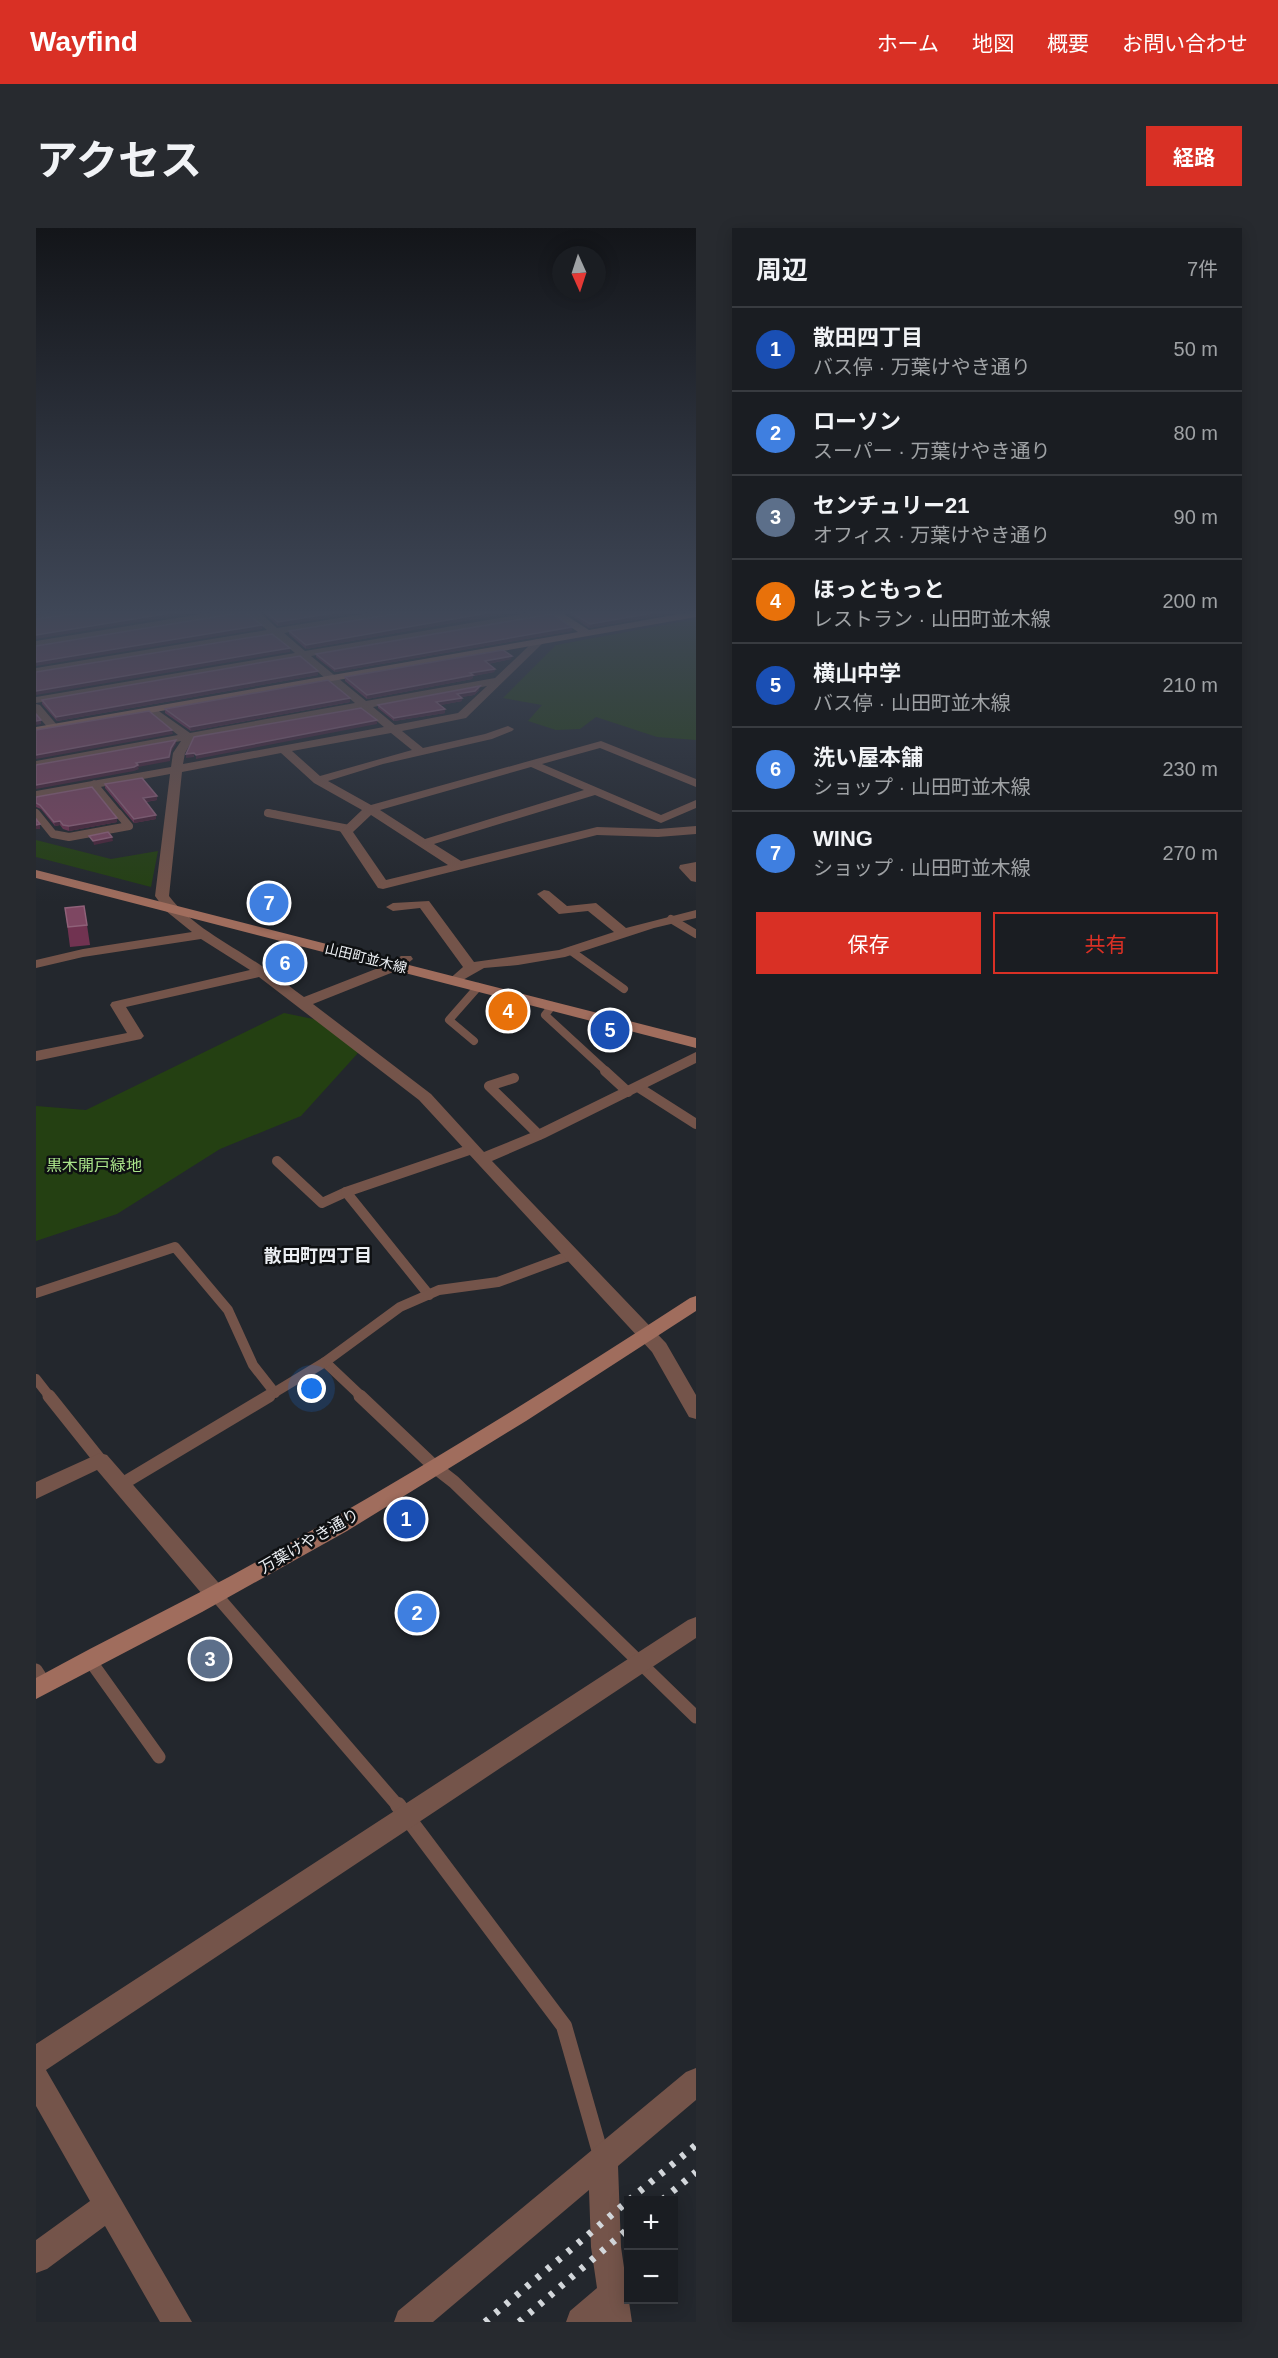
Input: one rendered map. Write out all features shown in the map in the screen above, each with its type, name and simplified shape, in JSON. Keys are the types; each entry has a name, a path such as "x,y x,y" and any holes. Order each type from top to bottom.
{"street":[{"path":"36,707 53,727"},
{"path":"36,730 171,707"},
{"path":"36,764 361,707"},
{"path":"366,707 421,752"},
{"path":"36,795 462,716 472,707"},
{"path":"153,710 188,737"},
{"path":"318,780 380,761 488,737 508,729"},
{"path":"188,737 179,753 176,769 167,902 203,934 262,972 425,1097 647,1334 659,1348 696,1412"},
{"path":"696,783 601,744 370,809 346,831 383,885 597,831 658,833 696,830"},
{"path":"283,749 318,780 370,809 458,865"},
{"path":"530,763 661,819 696,804"},
{"path":"424,843 595,791"},
{"name":"山田町並木線","path":"36,865 401,963 462,974 696,1033"},
{"path":"696,866 685,868 696,878"},
{"name":"山田町並木線","path":"36,874 167,902"},
{"path":"544,894 564,911 591,906 623,933"},
{"path":"393,907 424,904 462,974 571,951 623,933 696,914"},
{"path":"36,964 83,953 203,934"},
{"path":"302,1003 401,963"},
{"path":"36,1056 136,1035 117,1005 262,972"},
{"name":"山田町並木線","path":"462,974 478,987 696,1043"},
{"path":"476,1154 539,1135 696,1057"},
{"name":"万葉けやき通り","path":"39,1681 89,1659 216,1595 436,1468 696,1302"},
{"path":"36,1491 100,1460 216,1595"},
{"path":"36,2060 696,1626"},
{"path":"36,2079 177,2322"},
{"path":"409,2322 696,2082"},
{"path":"581,2322 615,2308 606,2247 603,2161"},
{"path":"36,2258 109,2205"}],"lane":[{"path":"36,813 53,834 69,837 129,826 94,784"},
{"path":"268,813 349,829"},
{"path":"671,919 696,934"},
{"path":"571,951 624,989"},
{"path":"474,1041 448,1020 478,987"},
{"path":"552,1006 545,1015 633,1089 696,1124"},
{"path":"514,1078 489,1086 539,1135"},
{"path":"277,1161 322,1203 346,1192 476,1154"},
{"path":"346,1192 429,1294"},
{"path":"36,1293 175,1247 228,1310 253,1365 275,1393"},
{"path":"122,1484 326,1362 400,1307 439,1290 498,1282 571,1255"},
{"path":"326,1362 436,1468 454,1482 696,1717"},
{"path":"36,1379 100,1460"},
{"path":"216,1595 406,1816 564,2026 603,2161"},
{"path":"89,1659 159,1757"}],"green space":[{"path":"540,707 696,707 696,740 657,737 596,717 580,729 556,730 528,721"},
{"path":"36,840 111,859 158,851 151,887 36,857"},
{"name":"黒木開戸緑地","path":"284,1013 323,1021 358,1053 301,1116 220,1149 117,1214 36,1241 36,1106 86,1110"}],"building":[{"path":"48,707 115,707 56,717"},
{"path":"178,707 302,707 190,727 165,709"},
{"path":"380,707 442,707 445,709 394,718"},
{"path":"361,708 377,720 196,755 186,754 194,737"},
{"path":"149,711 172,730 36,755 36,730"},
{"path":"176,740 169,757 136,763 138,765 134,767 36,785 36,765"},
{"path":"142,778 157,796 143,798 156,815 134,819 105,784"},
{"path":"92,787 117,818 63,825 60,821 54,822 36,803 36,797"},
{"path":"108,832 112,837 93,841 89,836"},
{"path":"84,906 87,925 68,927 65,908"}],"railway":[{"path":"634,2196 696,2145"},
{"path":"667,2196 696,2172"},
{"path":"485,2322 624,2204"},
{"path":"519,2322 624,2232"}],"place":[{"name":"WING","path":"269,903"},
{"name":"洗い屋本舗","path":"285,963"},
{"name":"ほっともっと","path":"508,1011"},
{"name":"横山中学","path":"610,1030"},
{"name":"散田四丁目","path":"406,1519"},
{"name":"ローソン","path":"417,1613"},
{"name":"センチュリー21","path":"210,1659"}],"district":[{"name":"散田町四丁目","path":"318,1256"}]}
